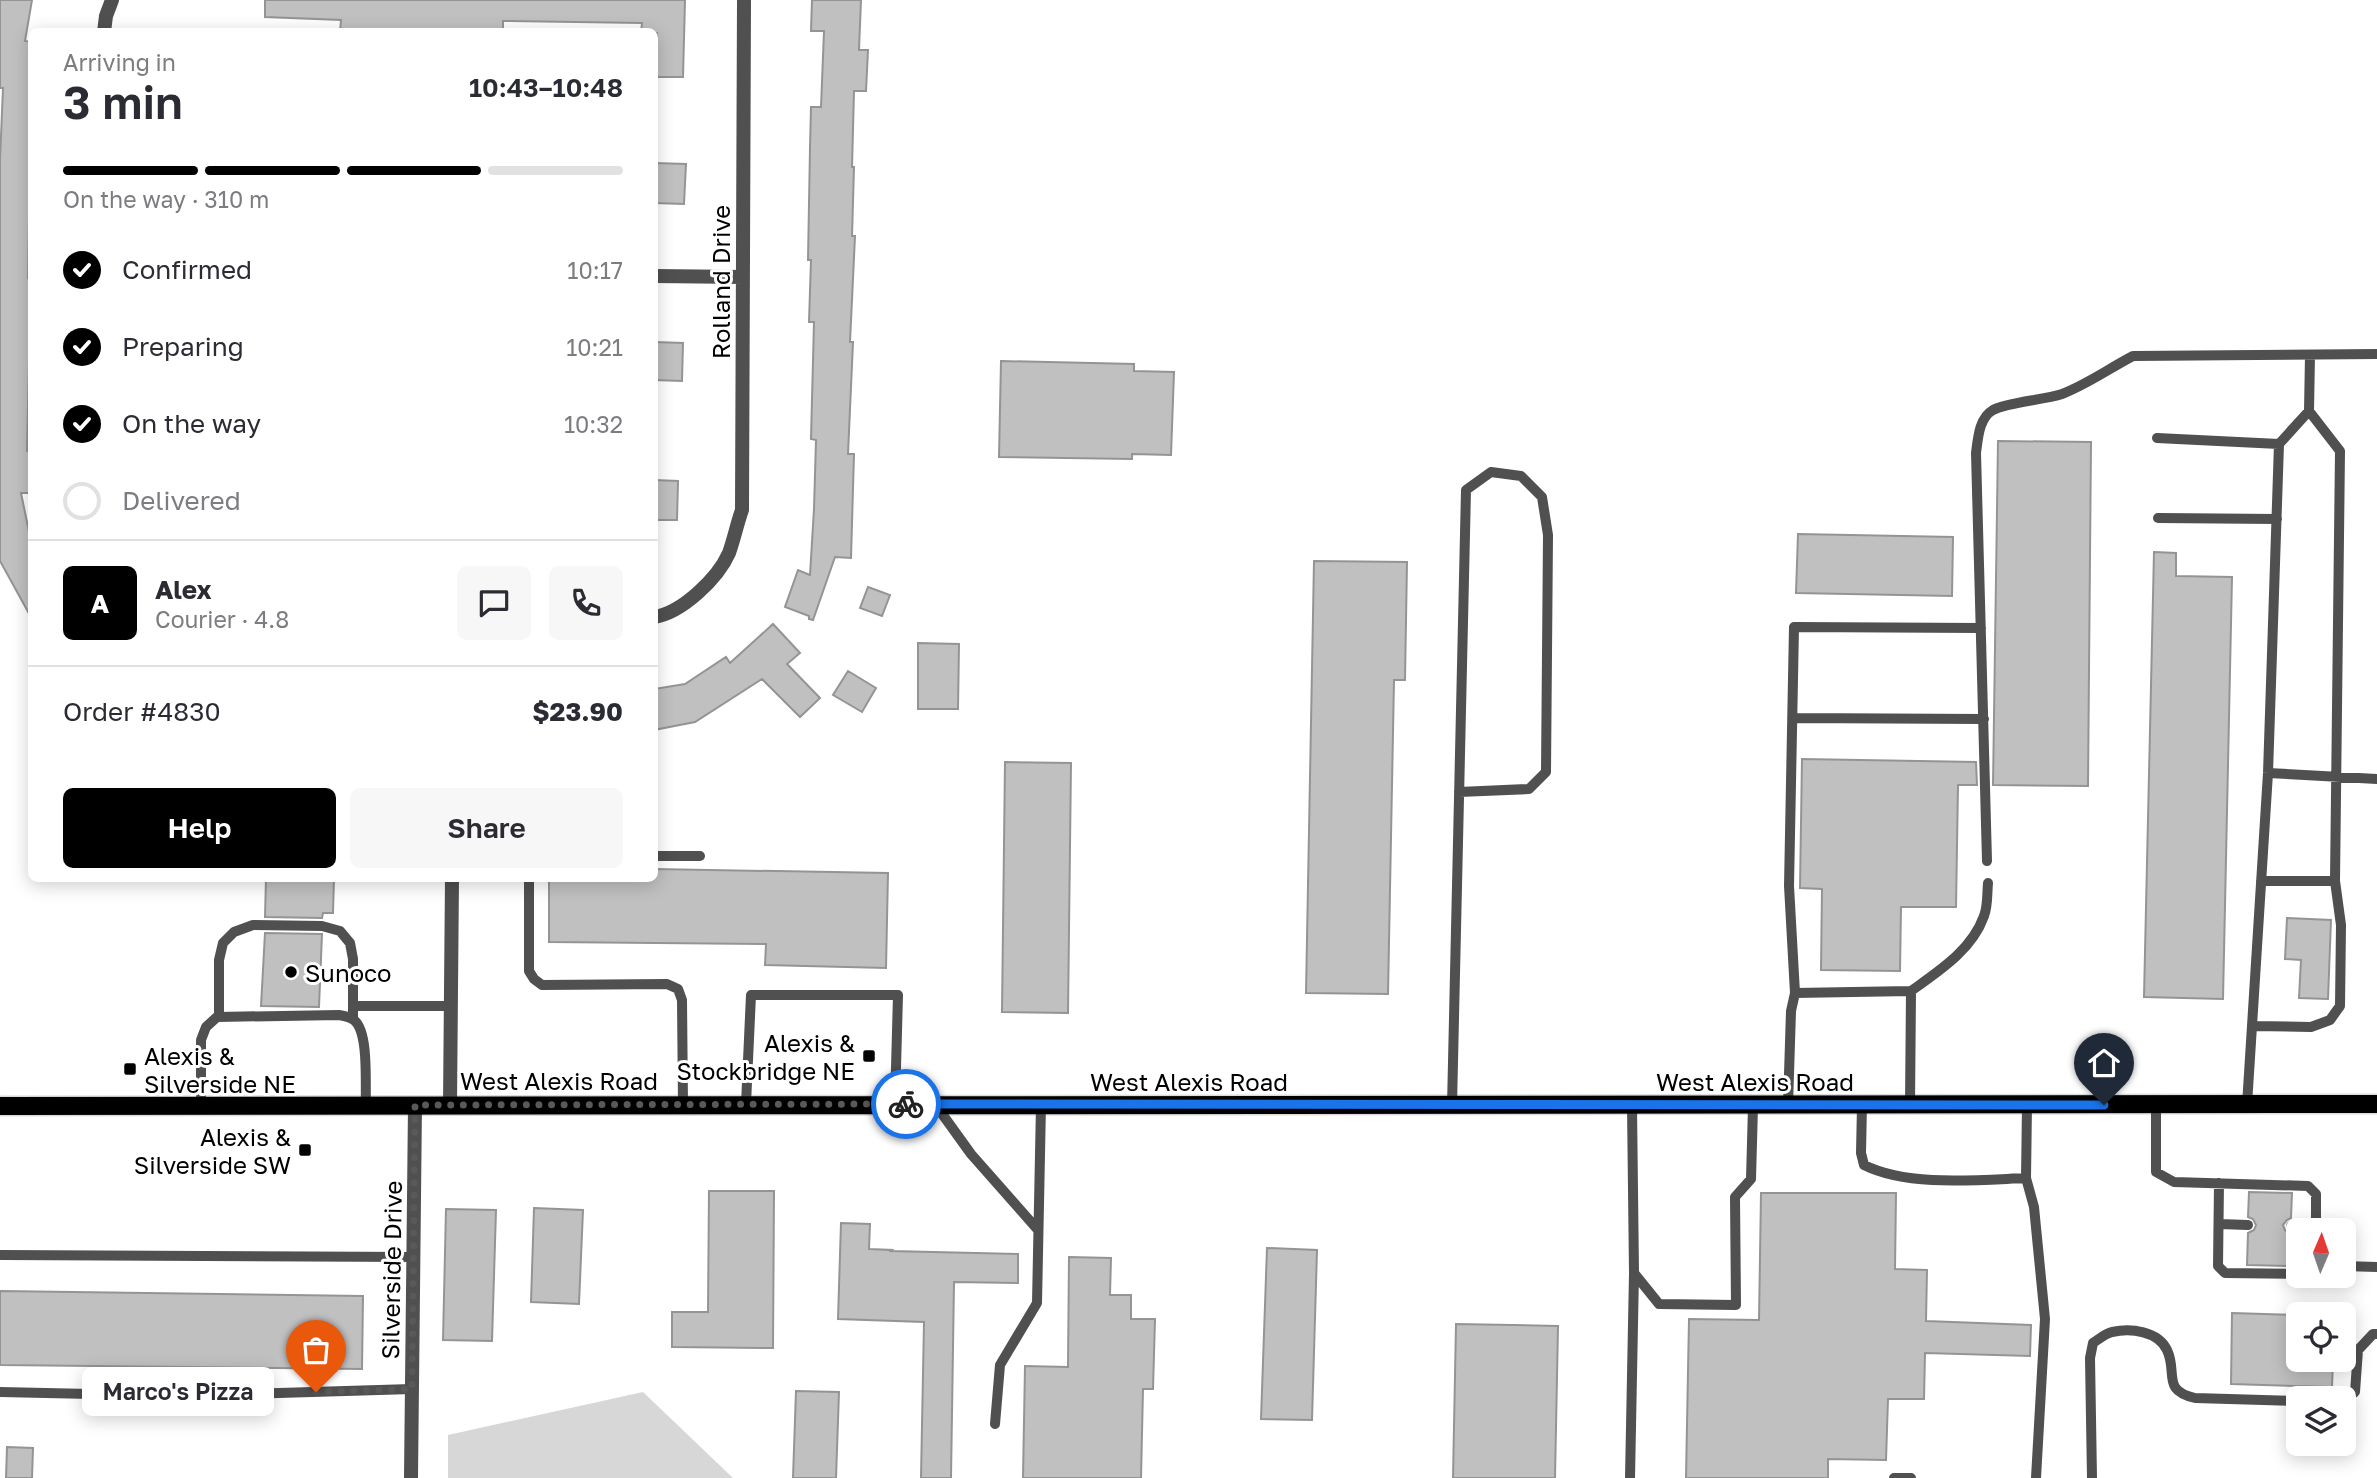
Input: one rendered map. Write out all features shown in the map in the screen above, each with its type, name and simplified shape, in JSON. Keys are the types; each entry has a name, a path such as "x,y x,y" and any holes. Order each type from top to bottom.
{"main road":[{"name":"West Alexis Road","path":"0,1106 2377,1104"}],"street":[{"path":"104,28 112,0"},
{"name":"Rolland Drive","path":"658,616 665,615 699,593 728,555 741,510 744,0"},
{"path":"658,276 743,277"},
{"path":"450,1104 452,882"},
{"name":"Silverside Drive","path":"411,1478 415,1105"}],"lane":[{"path":"1987,861 1976,453 1979,428 1992,410 2059,395 2079,387 2133,356 2377,354"},
{"path":"2252,1026 2311,1027 2330,1020 2340,1006 2341,925 2335,881 2340,451 2309,411 2310,355"},
{"path":"2247,1105 2268,773 2279,443 2309,411"},
{"path":"2157,438 2279,443"},
{"path":"1452,1106 1459,792 1466,490 1490,472 1521,477 1542,497 1548,535 1546,772 1529,789 1459,792"},
{"path":"2158,518 2277,519"},
{"path":"1788,1106 1794,993 1789,886 1794,627 1981,628"},
{"path":"1793,718 1984,719"},
{"path":"2268,773 2377,779"},
{"path":"658,856 700,856"},
{"path":"2261,881 2335,881"},
{"path":"529,882 530,971 534,979 542,985 667,984 678,989 682,1000 683,1105"},
{"path":"1794,993 1911,991 1944,968 1963,950 1980,926 1985,913 1988,883"},
{"path":"219,1017 219,960 223,943 234,932 253,925 322,926 340,932 350,943 353,959 353,1012 364,1038 366,1105"},
{"path":"1910,1105 1911,991"},
{"path":"746,1104 751,996 898,995 895,1104"},
{"path":"201,1106 201,1040 206,1027 219,1017 339,1015 451,1006"},
{"path":"935,1104 971,1154 1038,1230"},
{"path":"995,1424 1000,1365 1037,1303 1041,1105"},
{"path":"1862,1105 1861,1153 1864,1165 1877,1171 1945,1181 2026,1178"},
{"path":"2027,1105 2026,1178 2034,1207 2045,1319 2036,1478"},
{"path":"2156,1105 2156,1172 2174,1182 2308,1186 2316,1194 2316,1218"},
{"path":"1629,1478 1634,1273 1632,1106"},
{"path":"1634,1273 1659,1304 1736,1305 1735,1197 1751,1180 1753,1106"},
{"path":"2219,1184 2218,1266 2225,1273 2286,1274"},
{"path":"2219,1224 2248,1225"},
{"path":"0,1255 414,1257"},
{"path":"2356,1266 2377,1267"},
{"path":"2092,1478 2090,1358 2093,1342 2110,1332 2137,1331 2156,1337 2168,1350 2174,1386 2181,1394 2195,1398 2286,1401"},
{"path":"2355,1386 2358,1350 2373,1334 2377,1334"},
{"path":"0,1392 183,1395 412,1389"},
{"path":"1894,1478 1910,1478"}],"shaded area":[{"path":"643,1392 733,1478 448,1478 448,1435"}],"building":[{"path":"0,0 32,0 25,41 28,41 28,493 21,493 28,527 28,612 0,561 0,160 3,88 0,88"},
{"path":"265,0 685,0 683,77 658,77 658,28 641,28 642,23 503,21 503,28 340,28 341,20 265,17"},
{"path":"812,0 861,0 859,50 868,50 866,91 854,91 852,236 855,236 848,454 854,454 851,558 835,557 813,620 785,607 798,570 810,575 814,509 816,440 811,439 814,322 809,322 811,260 808,260 810,148 811,107 821,107 824,31 811,31"},
{"path":"658,163 686,164 684,204 658,203"},
{"path":"658,342 683,343 682,381 658,380"},
{"path":"1001,361 1134,364 1134,371 1174,372 1171,455 1132,454 1132,459 999,457"},
{"path":"1998,441 2091,442 2088,786 1993,785"},
{"path":"658,480 678,481 677,520 658,520"},
{"path":"1798,534 1953,537 1952,596 1796,593"},
{"path":"2154,552 2176,553 2176,576 2232,577 2223,999 2144,997"},
{"path":"1314,561 1407,562 1405,680 1394,680 1388,994 1306,993"},
{"path":"868,587 890,595 882,616 860,608"},
{"path":"773,624 800,653 787,664 820,698 800,717 762,679 695,722 658,729 658,688 685,684 726,657 730,663"},
{"path":"918,643 959,644 958,709 918,709"},
{"path":"848,671 876,688 862,712 833,695"},
{"path":"1802,759 1976,762 1977,785 1958,785 1956,907 1901,907 1900,971 1821,970 1822,889 1800,888"},
{"path":"1005,762 1071,763 1068,1013 1002,1012"},
{"path":"658,869 888,873 886,968 765,965 766,944 549,942 549,882 658,882"},
{"path":"266,882 334,882 333,913 323,913 322,918 265,917"},
{"path":"2287,918 2331,920 2328,999 2299,998 2301,960 2285,959"},
{"name":"Sunoco","path":"265,933 322,934 319,1007 261,1006"},
{"path":"709,1191 774,1191 773,1348 672,1347 672,1312 708,1312"},
{"path":"2249,1192 2292,1193 2291,1218 2286,1218 2283,1225 2286,1231 2286,1266 2247,1265 2248,1233 2254,1230 2256,1225 2253,1219 2248,1217"},
{"path":"1761,1193 1896,1193 1895,1269 1927,1270 1926,1321 2031,1325 2030,1356 1925,1353 1924,1399 1888,1399 1886,1460 1828,1459 1828,1478 1686,1478 1689,1319 1759,1320"},
{"path":"534,1208 583,1210 579,1304 531,1302"},
{"path":"446,1209 496,1210 492,1341 443,1340"},
{"path":"841,1223 870,1224 869,1249 1018,1254 1018,1283 954,1282 951,1478 921,1478 924,1322 838,1319"},
{"path":"1267,1248 1317,1250 1312,1420 1261,1419"},
{"path":"1069,1257 1111,1258 1110,1295 1131,1295 1131,1319 1155,1319 1153,1389 1143,1389 1141,1478 1023,1478 1025,1366 1068,1367"},
{"path":"0,1291 363,1296 362,1369 0,1365"},
{"path":"2232,1313 2286,1315 2286,1372 2333,1372 2332,1386 2231,1384"},
{"path":"1456,1324 1558,1326 1555,1478 1453,1478"},
{"path":"796,1391 839,1392 836,1478 793,1478"},
{"path":"7,1447 33,1448 32,1478 6,1478"}],"way so far":[{"path":"316,1392 412,1389 415,1105 906,1104"}],"place":[{"name":"Sunoco","path":"291,972"},
{"name":"Alexis & Stockbridge NE","path":"869,1056"},
{"name":"Alexis & Silverside NE","path":"130,1069"},
{"name":"Alexis & Silverside SW","path":"305,1150"},
{"name":"Marco's Pizza","path":"316,1392"}],"route":[{"path":"906,1104 2104,1105"}]}
